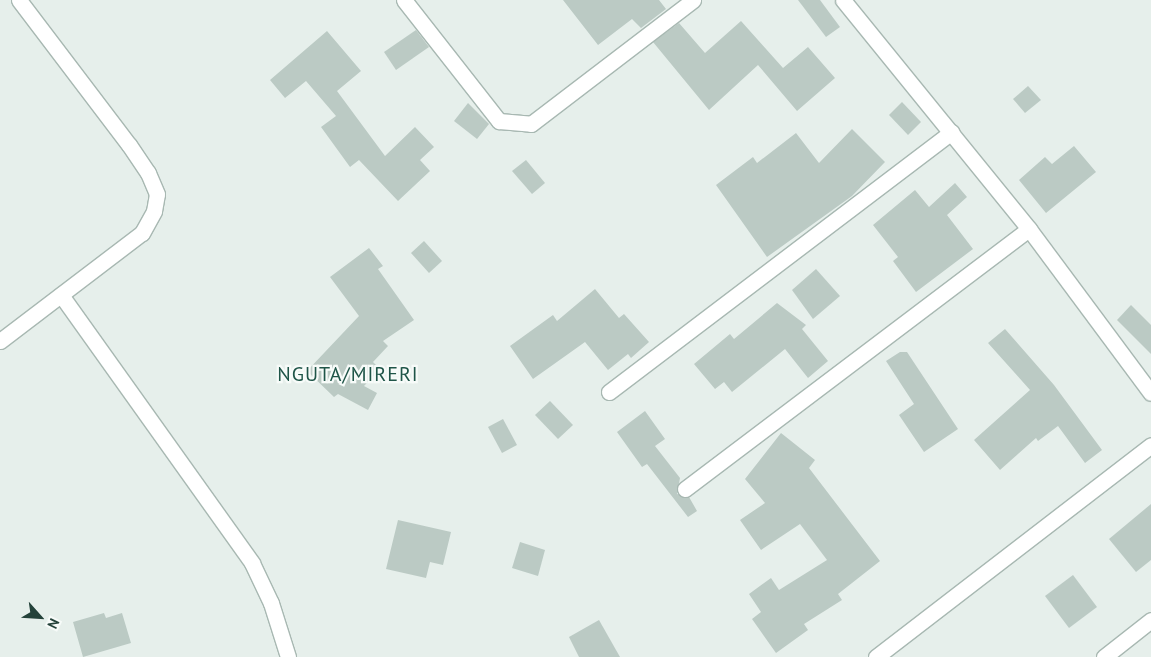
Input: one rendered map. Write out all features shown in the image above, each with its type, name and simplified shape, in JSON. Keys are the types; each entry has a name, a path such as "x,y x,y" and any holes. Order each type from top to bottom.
{"street":[{"path":"0,341 142,232 154,211 157,194 148,173 129,145 19,0"},
{"path":"404,0 499,121 531,124 693,0"},
{"path":"843,0 1029,229 1151,393"},
{"path":"609,392 952,132"},
{"path":"685,489 1029,229"},
{"path":"61,295 252,563 272,603 288,657"},
{"path":"876,657 1151,446"},
{"path":"1104,657 1151,620"}],"building":[{"path":"563,0 659,0 666,9 641,28 632,19 598,45"},
{"path":"798,0 820,0 840,27 826,37"},
{"path":"741,21 783,68 808,47 835,78 797,111 758,65 709,110 653,42 679,23 705,53"},
{"path":"416,30 429,47 396,70 384,52"},
{"path":"327,31 361,71 337,91 385,156 415,127 434,147 420,160 430,171 398,201 359,160 350,167 321,127 336,116 306,81 285,98 270,80"},
{"path":"1028,86 1041,100 1025,113 1013,99"},
{"path":"902,102 921,122 908,135 889,115"},
{"path":"468,103 489,124 477,139 454,121"},
{"path":"852,129 885,162 852,196 767,257 716,185 753,157 757,163 796,133 819,163"},
{"path":"1074,146 1096,172 1046,213 1019,180 1045,157 1052,164"},
{"path":"526,160 545,183 532,194 512,171"},
{"path":"955,183 967,197 947,215 973,249 916,292 893,261 898,257 873,225 915,190 929,207"},
{"path":"424,241 442,261 429,273 411,253"},
{"path":"369,248 383,266 378,269 414,320 383,341 388,346 373,362 380,369 364,386 377,393 368,410 338,394 334,397 307,371 359,316 330,277"},
{"path":"816,269 840,296 813,319 792,290"},
{"path":"595,289 619,318 624,314 649,342 631,358 628,354 608,370 585,342 533,379 510,346 553,315 557,321"},
{"path":"777,303 806,325 802,329 828,361 808,378 785,349 732,392 724,382 715,389 694,364 730,334 734,339"},
{"path":"1131,305 1151,325 1151,354 1117,320"},
{"path":"1005,329 1054,385 1102,450 1085,463 1058,426 1038,441 1036,438 1000,470 974,440 1030,390 988,343"},
{"path":"900,352 907,352 958,429 924,452 899,415 914,404 886,361"},
{"path":"550,401 573,425 558,439 535,415"},
{"path":"645,411 665,439 655,446 680,478 677,494 689,497 697,511 688,517 647,464 642,467 617,432"},
{"path":"503,419 517,445 502,453 488,427"},
{"path":"781,433 815,460 809,468 880,561 838,594 842,600 804,624 808,630 776,653 752,619 761,612 749,594 771,578 779,590 827,560 800,524 761,550 740,520 765,503 745,479"},
{"path":"1151,504 1151,560 1136,572 1109,539"},
{"path":"398,520 451,532 443,565 430,562 426,578 386,569"},
{"path":"520,542 545,550 538,576 512,568"},
{"path":"1073,575 1097,607 1069,628 1045,596"},
{"path":"104,613 106,618 122,613 131,643 83,657 73,622"},
{"path":"599,620 620,657 579,657 569,637"}],"district":[{"name":"NGUTA/MIRERI","path":"348,374"}]}
